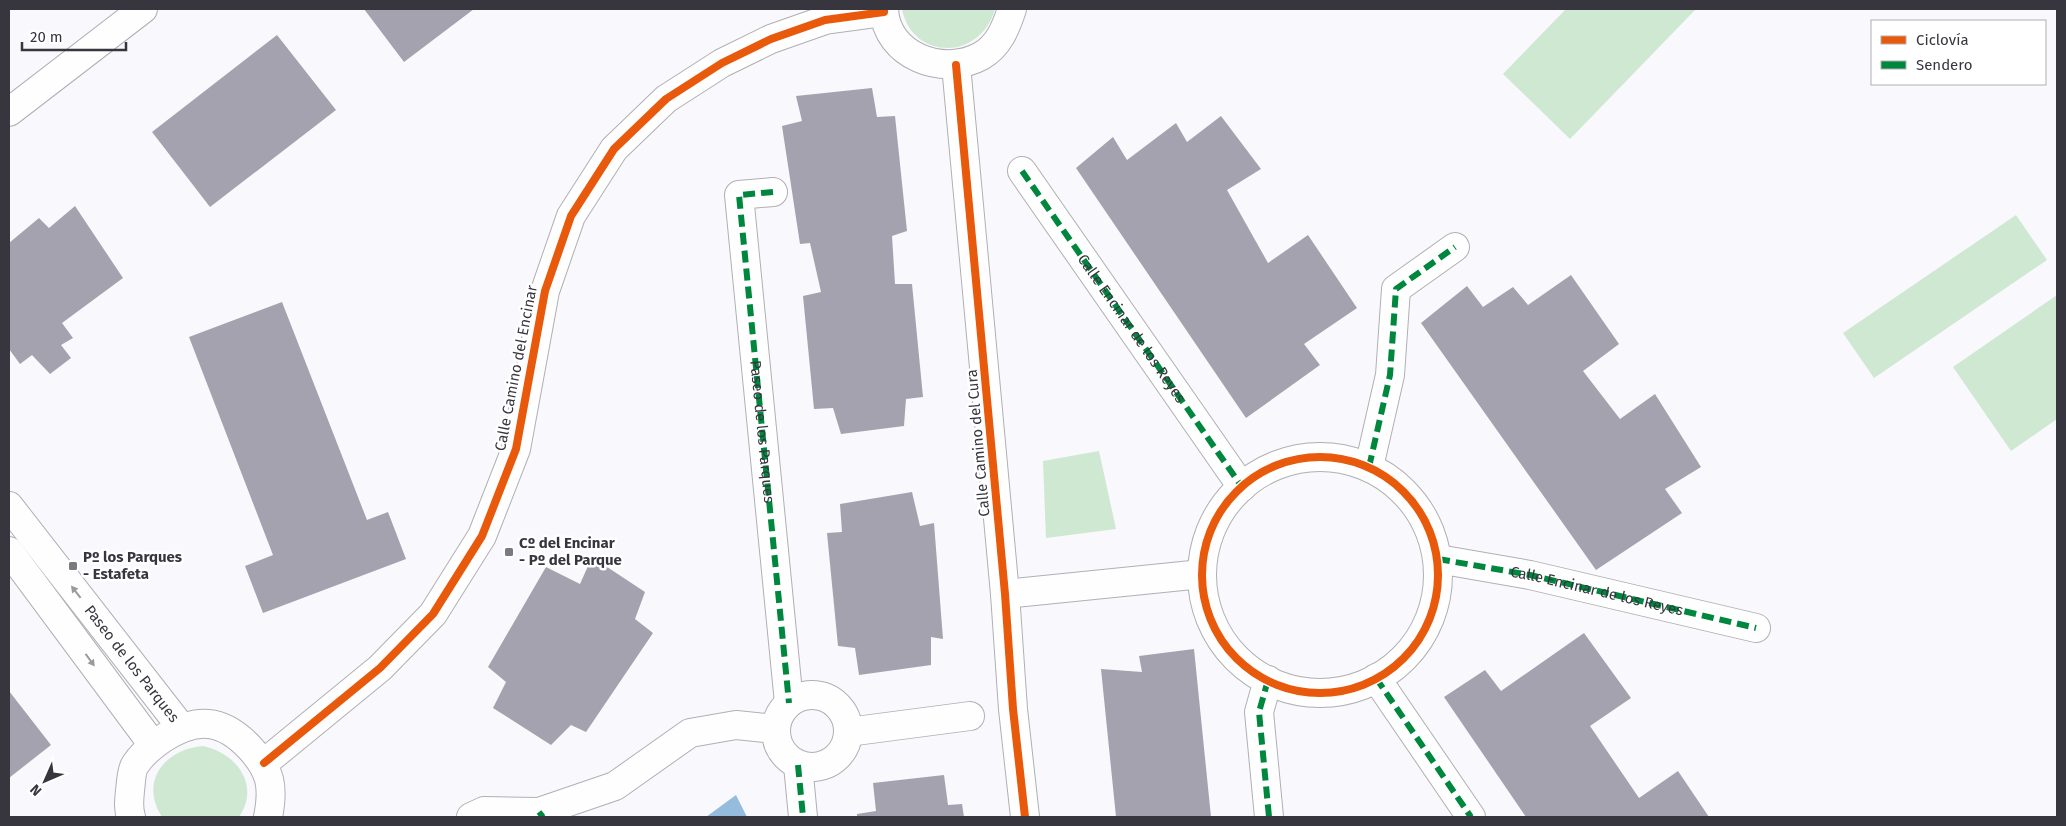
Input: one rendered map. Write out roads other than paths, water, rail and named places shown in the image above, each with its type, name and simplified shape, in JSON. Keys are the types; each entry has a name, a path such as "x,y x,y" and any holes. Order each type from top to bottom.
{"street":[{"path":"9,112 143,9"},
{"path":"884,10 892,35 909,53 931,64 956,65 982,56 1002,36 1012,9"},
{"name":"Calle Camino del Encinar","path":"264,763 380,668 433,614 482,536 516,449 544,291 572,216 614,149 666,99 722,63 771,39 825,20 884,10"},
{"name":"Calle Camino del Cura","path":"956,65 1006,594 1013,709 1025,817"},
{"name":"Calle Encinar de los Reyes","path":"1022,171 1242,487"},
{"name":"Paseo de los Parques","path":"773,192 739,195 789,703"},
{"path":"1369,467 1390,375 1396,289 1455,247"},
{"path":"1331,456 1369,467 1402,489 1426,521 1438,559 1437,598 1422,636 1397,665 1365,685 1327,693 1289,689 1254,672 1226,646 1208,612 1202,574 1208,536 1226,502 1255,475 1291,460 1331,456"},
{"name":"Paseo de los Parques","path":"9,506 181,727"},
{"name":"Paseo de los Parques","path":"9,551 153,745"},
{"name":"Calle Encinar de los Reyes","path":"1438,559 1530,575 1756,628"},
{"path":"1006,594 1202,574"},
{"path":"1376,678 1472,817"},
{"path":"1268,680 1259,712 1269,817"},
{"path":"815,695 828,699 839,707 846,719 848,732 841,752 837,758 826,766 812,768 798,765 785,757 777,743 775,729 779,714 789,703 801,696 815,695"},
{"path":"848,732 970,716"},
{"path":"131,817 128,809 134,766 153,745 181,727 200,724 221,727 237,734 264,763 272,794 268,817"},
{"path":"471,817 484,811 541,815 615,786 690,733 736,725 775,729"},
{"path":"798,765 803,817"}],"water":[{"path":"736,795 747,817 706,817"}],"place":[{"name":"Cº del Encinar - Pº del Parque","path":"509,552"},
{"name":"Pº los Parques - Estafeta","path":"73,566"}]}
